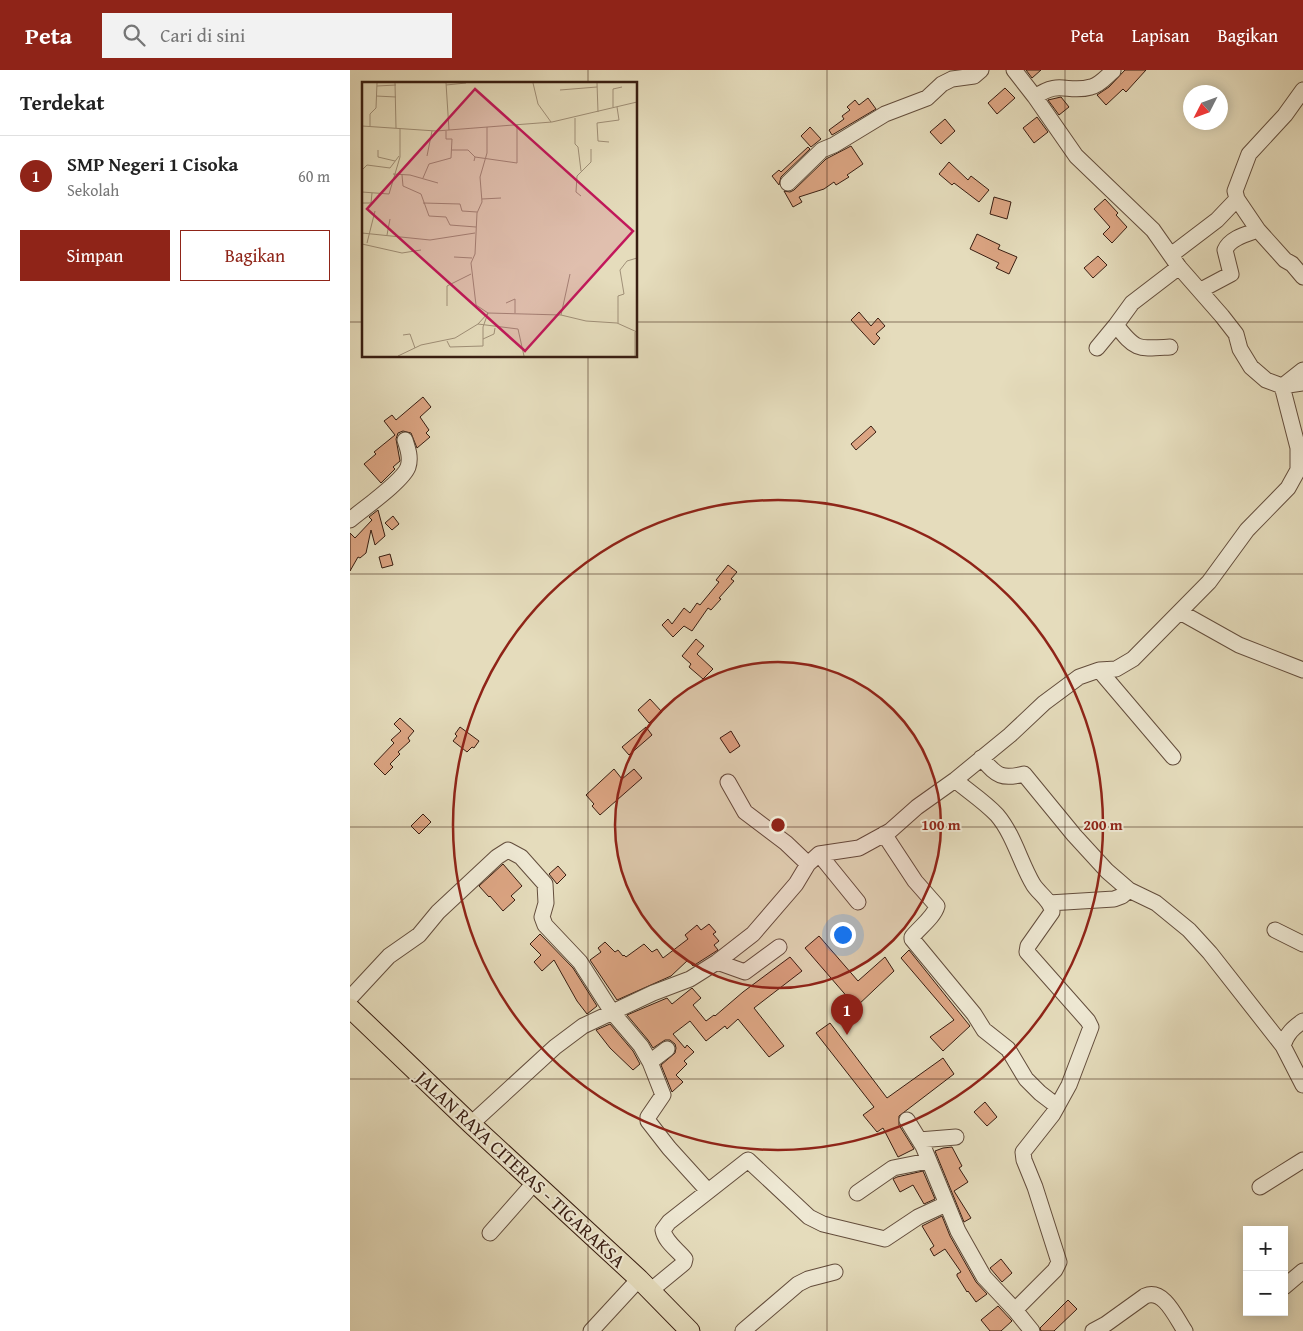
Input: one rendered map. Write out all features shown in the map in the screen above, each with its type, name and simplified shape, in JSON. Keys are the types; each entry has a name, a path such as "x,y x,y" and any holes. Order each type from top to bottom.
{"main road":[{"name":"JALAN RAYA CITERAS - TIGARAKSA","path":"350,1008 471,1124 645,1285 690,1331"}],"street":[{"path":"788,183 822,150 834,145 886,114 926,98 942,84 952,79 974,76 981,70"},
{"path":"1014,70 1076,156 1153,230 1175,261 1201,290 1236,334 1240,349 1251,367 1266,380 1282,386 1303,383"},
{"path":"1035,97 1045,90 1057,86 1075,89 1091,87 1098,84 1113,70"},
{"path":"1303,90 1284,115 1249,154 1236,191 1237,199 1258,230 1285,260 1298,259 1303,277"},
{"path":"1096,348 1132,303 1237,199"},
{"path":"1201,290 1231,274 1225,250 1226,247 1235,240 1258,230"},
{"path":"1116,325 1130,343 1136,347 1145,349 1170,347"},
{"path":"1282,386 1303,370"},
{"path":"471,1124 555,1047 584,1026 654,993 690,979 717,962 753,934 796,884 814,859 860,848 884,834 955,780 1010,735 1044,703 1079,677 1100,670 1116,669 1133,659 1209,582 1247,530 1288,488 1298,470 1298,448 1282,386"},
{"path":"350,520 404,475 409,463 409,454 405,440"},
{"path":"1180,612 1239,644 1303,670"},
{"path":"1100,670 1173,757"},
{"path":"981,758 994,772 1007,778 1024,774 1074,835 1108,871 1129,890 1156,902 1189,930 1228,974 1283,1046 1303,1085"},
{"path":"955,780 996,814 1006,827 1027,875 1051,906 1052,912 1028,946 1027,952 1091,1027 1069,1085 1053,1114 1025,1148 1023,1156 1053,1239 1059,1262 1055,1270 1015,1310"},
{"path":"728,782 744,812 786,843 814,859 858,902"},
{"path":"884,834 915,880 937,906 936,911 918,929 912,939 974,1014 984,1030 1008,1049 1026,1079 1057,1106"},
{"path":"350,998 389,956 419,935 438,912 497,857 508,850 521,858 544,884 546,904 542,916 545,924 580,962 612,1012 641,1046 650,1062 663,1095 648,1117 648,1121 669,1148 708,1191"},
{"path":"1049,903 1114,899 1122,896 1129,890"},
{"path":"1275,930 1303,944"},
{"path":"717,962 745,972 779,947"},
{"path":"1283,1046 1290,1030 1303,1021"},
{"path":"650,1062 667,1049"},
{"path":"907,1120 919,1140 958,1231 984,1277 1032,1331"},
{"path":"919,1140 956,1137"},
{"path":"591,1331 645,1285 684,1263 685,1258 667,1240 663,1230 669,1222 740,1165 749,1160 809,1217 823,1224 885,1239 918,1217 946,1204"},
{"path":"1260,1187 1303,1160"},
{"path":"857,1194 893,1168 928,1161"},
{"path":"490,1233 535,1182"},
{"path":"743,1331 798,1284 808,1279 835,1272"},
{"path":"1288,1284 1303,1272"},
{"path":"1092,1331 1151,1293 1158,1295 1164,1301 1185,1331"}],"building":[{"path":"1026,70 1041,70 1032,78"},
{"path":"1125,70 1146,70 1126,92 1123,89 1106,105 1097,95 1109,87"},
{"path":"1005,88 1015,98 997,114 988,103"},
{"path":"1061,97 1069,107 1059,115 1048,100"},
{"path":"868,98 876,109 832,135 829,130 844,119 842,116 850,110 847,107 855,100 859,105"},
{"path":"1037,117 1048,132 1034,143 1023,128"},
{"path":"945,119 955,131 941,144 930,132"},
{"path":"810,127 821,139 811,147 801,136"},
{"path":"851,146 863,164 847,175 849,177 836,185 834,182 824,189 799,197 802,202 793,207 784,191 790,192 794,190 826,159"},
{"path":"808,147 810,149 781,177 779,185 772,176 779,170 781,172"},
{"path":"949,162 968,180 971,176 989,190 979,202 954,183 952,185 939,174"},
{"path":"994,197 1011,202 1007,219 990,214"},
{"path":"1105,199 1118,213 1116,215 1127,227 1112,243 1103,234 1110,227 1094,209"},
{"path":"977,234 1000,245 998,249 1017,257 1009,274 996,268 999,263 970,249"},
{"path":"1098,256 1107,265 1093,278 1084,268"},
{"path":"859,312 871,326 878,318 885,326 876,334 880,338 874,345 851,320"},
{"path":"423,397 431,407 420,417 429,430 426,433 430,437 417,448 411,433 403,431 398,433 396,439 400,461 381,483 364,464 376,454 374,452 395,435 384,421 392,415 396,420"},
{"path":"871,426 876,432 856,450 851,444"},
{"path":"378,510 385,536 375,545 371,530 366,553 360,558 358,557 350,571 350,533 355,538 372,520 369,517"},
{"path":"393,516 399,524 392,530 385,523"},
{"path":"390,554 393,565 382,568 379,557"},
{"path":"728,565 737,572 731,579 734,581 719,598 721,599 711,610 708,608 692,631 684,626 673,637 662,625 668,619 672,624 684,608 690,613 697,603 700,605 719,582 716,580"},
{"path":"696,639 704,646 697,654 713,669 703,679 689,667 691,664 682,656"},
{"path":"650,699 662,712 649,723 638,710"},
{"path":"400,718 414,731 408,738 410,741 398,752 400,754 390,764 393,767 385,775 374,764 394,743 391,740 401,731 394,724"},
{"path":"460,727 479,741 474,748 472,747 467,752 453,741"},
{"path":"646,727 652,735 629,755 622,747"},
{"path":"731,731 740,746 730,753 720,738"},
{"path":"614,769 622,779 634,769 642,778 600,815 586,795"},
{"path":"423,814 431,822 419,834 411,826"},
{"path":"503,864 522,886 511,896 515,900 503,911 479,886"},
{"path":"558,866 566,875 557,884 549,874"},
{"path":"709,924 716,932 713,934 719,941 714,945 718,950 693,966 688,960 671,976 617,1000 590,960 601,952 598,948 605,942 615,952 618,950 626,957 644,944 652,952 657,949 663,958 688,939 685,935 697,925 701,930"},
{"path":"540,934 573,968 597,1006 587,1014 577,1001 554,960 542,971 534,962 541,955 530,944"},
{"path":"819,936 858,981 885,957 894,971 856,1007 805,948"},
{"path":"909,950 970,1026 943,1051 930,1037 954,1020 901,958"},
{"path":"790,957 802,971 754,1008 784,1046 769,1057 738,1019 727,1029 725,1026 706,1041 690,1021 673,1034 685,1048 687,1045 694,1052 684,1061 687,1064 676,1075 683,1082 672,1092 661,1065 675,1053 675,1044 670,1040 665,1040 653,1048 627,1015 667,998 672,1004 692,988 701,998 693,1005 706,1021"},
{"path":"830,1023 887,1098 943,1058 954,1074 899,1116 899,1125 914,1149 898,1157 883,1128 877,1132 863,1115 874,1107 816,1033"},
{"path":"610,1024 633,1051 640,1064 633,1070 610,1048 596,1030"},
{"path":"985,1102 997,1117 987,1126 974,1112"},
{"path":"952,1147 962,1166 959,1168 968,1182 954,1191 971,1218 964,1222 935,1151"},
{"path":"923,1171 935,1199 924,1204 913,1185 900,1192 893,1179"},
{"path":"942,1216 950,1236 976,1282 987,1294 976,1302 957,1276 961,1272 945,1249 934,1256 930,1249 934,1246 922,1226"},
{"path":"1001,1259 1012,1273 1002,1282 990,1268"},
{"path":"1068,1300 1077,1309 1054,1331 1041,1331 1040,1328"},
{"path":"998,1306 1012,1321 1001,1331 990,1331 981,1320"}],"place":[{"name":"SMP Negeri 1 Cisoka","path":"847,1035"}]}
